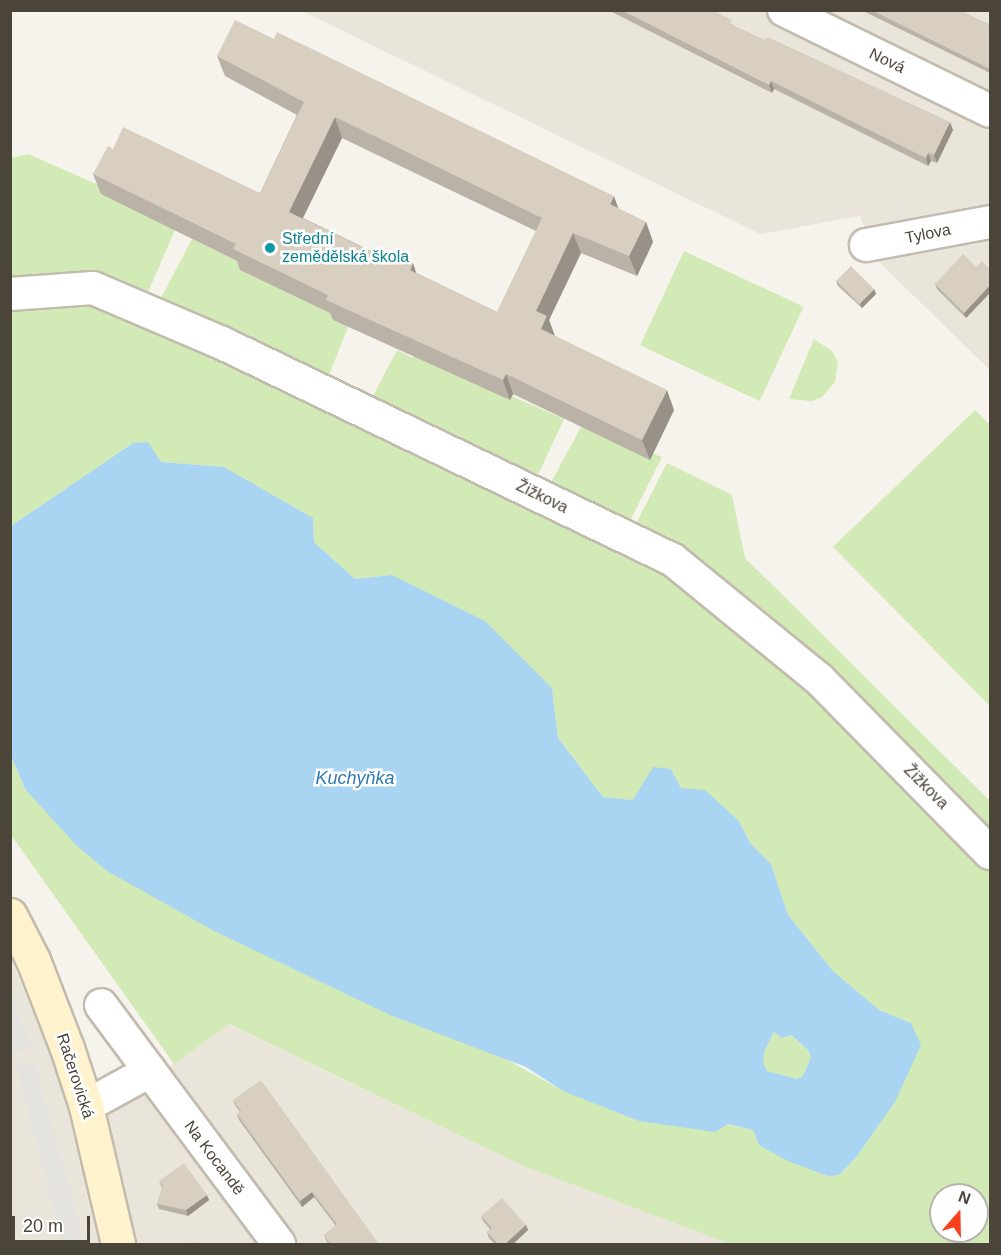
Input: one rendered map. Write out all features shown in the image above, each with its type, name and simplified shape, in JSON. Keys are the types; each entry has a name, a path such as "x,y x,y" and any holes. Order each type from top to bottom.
{"main road":[{"name":"Račerovická","path":"10,915 33,960 86,1106 118,1245"}],"street":[{"name":"Nová","path":"784,10 990,111"},
{"name":"Tylova","path":"866,246 990,222"},
{"name":"Žižkova","path":"10,294 93,288 222,343 673,560 819,679 990,853"},
{"name":"Na Kocandě","path":"101,1005 279,1245"},
{"path":"86,1106 150,1071"}],"shaded area":[{"path":"302,11 990,11 990,370 878,261 860,216 760,234"},
{"path":"10,955 67,1099 111,1244 11,1244"},
{"path":"11,993 31,1046 12,1055 10,1052"},
{"path":"228,1024 521,1165 730,1244 120,1244 87,1096 174,1064"},
{"path":"34,1063 75,1207 83,1244 63,1244 16,1066"}],"green space":[{"path":"28,154 110,190 175,230 148,292 140,296 11,281 10,158"},
{"path":"192,239 243,264 241,270 335,315 333,320 348,327 327,380 163,306 161,298"},
{"path":"684,251 804,307 760,401 640,345"},
{"path":"54,303 104,308 145,323 630,556 685,589 796,679 990,872 990,1244 730,1244 521,1165 229,1024 174,1064 11,835 11,756 25,790 563,1091 754,1130 759,1145 839,1175 855,1159 895,1102 911,1023 879,1010 833,971 788,915 771,864 750,843 739,821 681,788 671,769 633,800 603,797 558,738 552,688 392,575 355,579 314,542 313,518 224,467 161,462 148,443 133,443 11,526 11,311"},
{"path":"814,339 832,351 838,362 835,382 822,397 812,401 789,399"},
{"path":"397,350 413,358 415,354 564,419 536,479 371,400"},
{"path":"975,410 990,425 990,706 833,547"},
{"path":"581,427 662,457 629,523 549,486"},
{"path":"667,463 732,495 745,558 990,801 990,830 816,657 636,535 636,524"},
{"path":"774,1032 783,1037 790,1035 808,1050 811,1057 803,1076 797,1079 767,1071 762,1062 764,1052"}],"water":[{"name":"Kuchyňka","path":"148,442 161,462 224,467 313,518 314,542 355,579 392,575 485,621 552,688 558,738 603,797 633,800 653,767 671,769 681,788 705,790 739,821 750,843 771,864 788,915 833,971 879,1010 911,1023 921,1045 895,1102 855,1159 839,1175 828,1176 790,1162 759,1145 753,1130 728,1124 715,1132 639,1121 563,1091 526,1067 390,1015 214,931 107,871 76,845 25,789 11,756 11,526 133,443","holes":["774,1032 782,1038 791,1035 808,1050 811,1057 803,1076 797,1079 767,1071 763,1062 764,1052"]}],"building":[{"path":"621,10 712,10 732,20 730,24 765,40 768,37 950,122 934,155 928,153 926,158 771,81 769,85"},
{"path":"871,10 959,10 990,25 990,69"},
{"name":"Střední zemědělská škola","path":"235,20 274,39 277,32 614,196 610,204 646,222 629,256 573,233 536,311 547,316 541,329 667,390 642,440 506,374 503,380 326,300 328,295 233,249 236,244 93,174 108,146 113,149 123,127 260,193 304,102 217,56","holes":["335,117 542,218 497,312 410,270 413,263 379,247 376,254 289,212"]},
{"path":"963,254 976,267 982,261 990,269 990,285 964,313 935,284"},
{"path":"851,266 874,289 859,304 836,281"},
{"path":"261,1080 378,1243 377,1245 331,1245 324,1235 337,1224 312,1192 300,1201 237,1114 241,1111 233,1100"},
{"path":"184,1163 207,1195 186,1210 157,1204 163,1186 159,1181"},
{"path":"502,1198 526,1225 504,1245 499,1245 487,1232 492,1228 481,1216"},
{"path":"194,1242 195,1245 179,1245"}],"place":[{"name":"Střední zemědělská škola","path":"270,248"}]}
